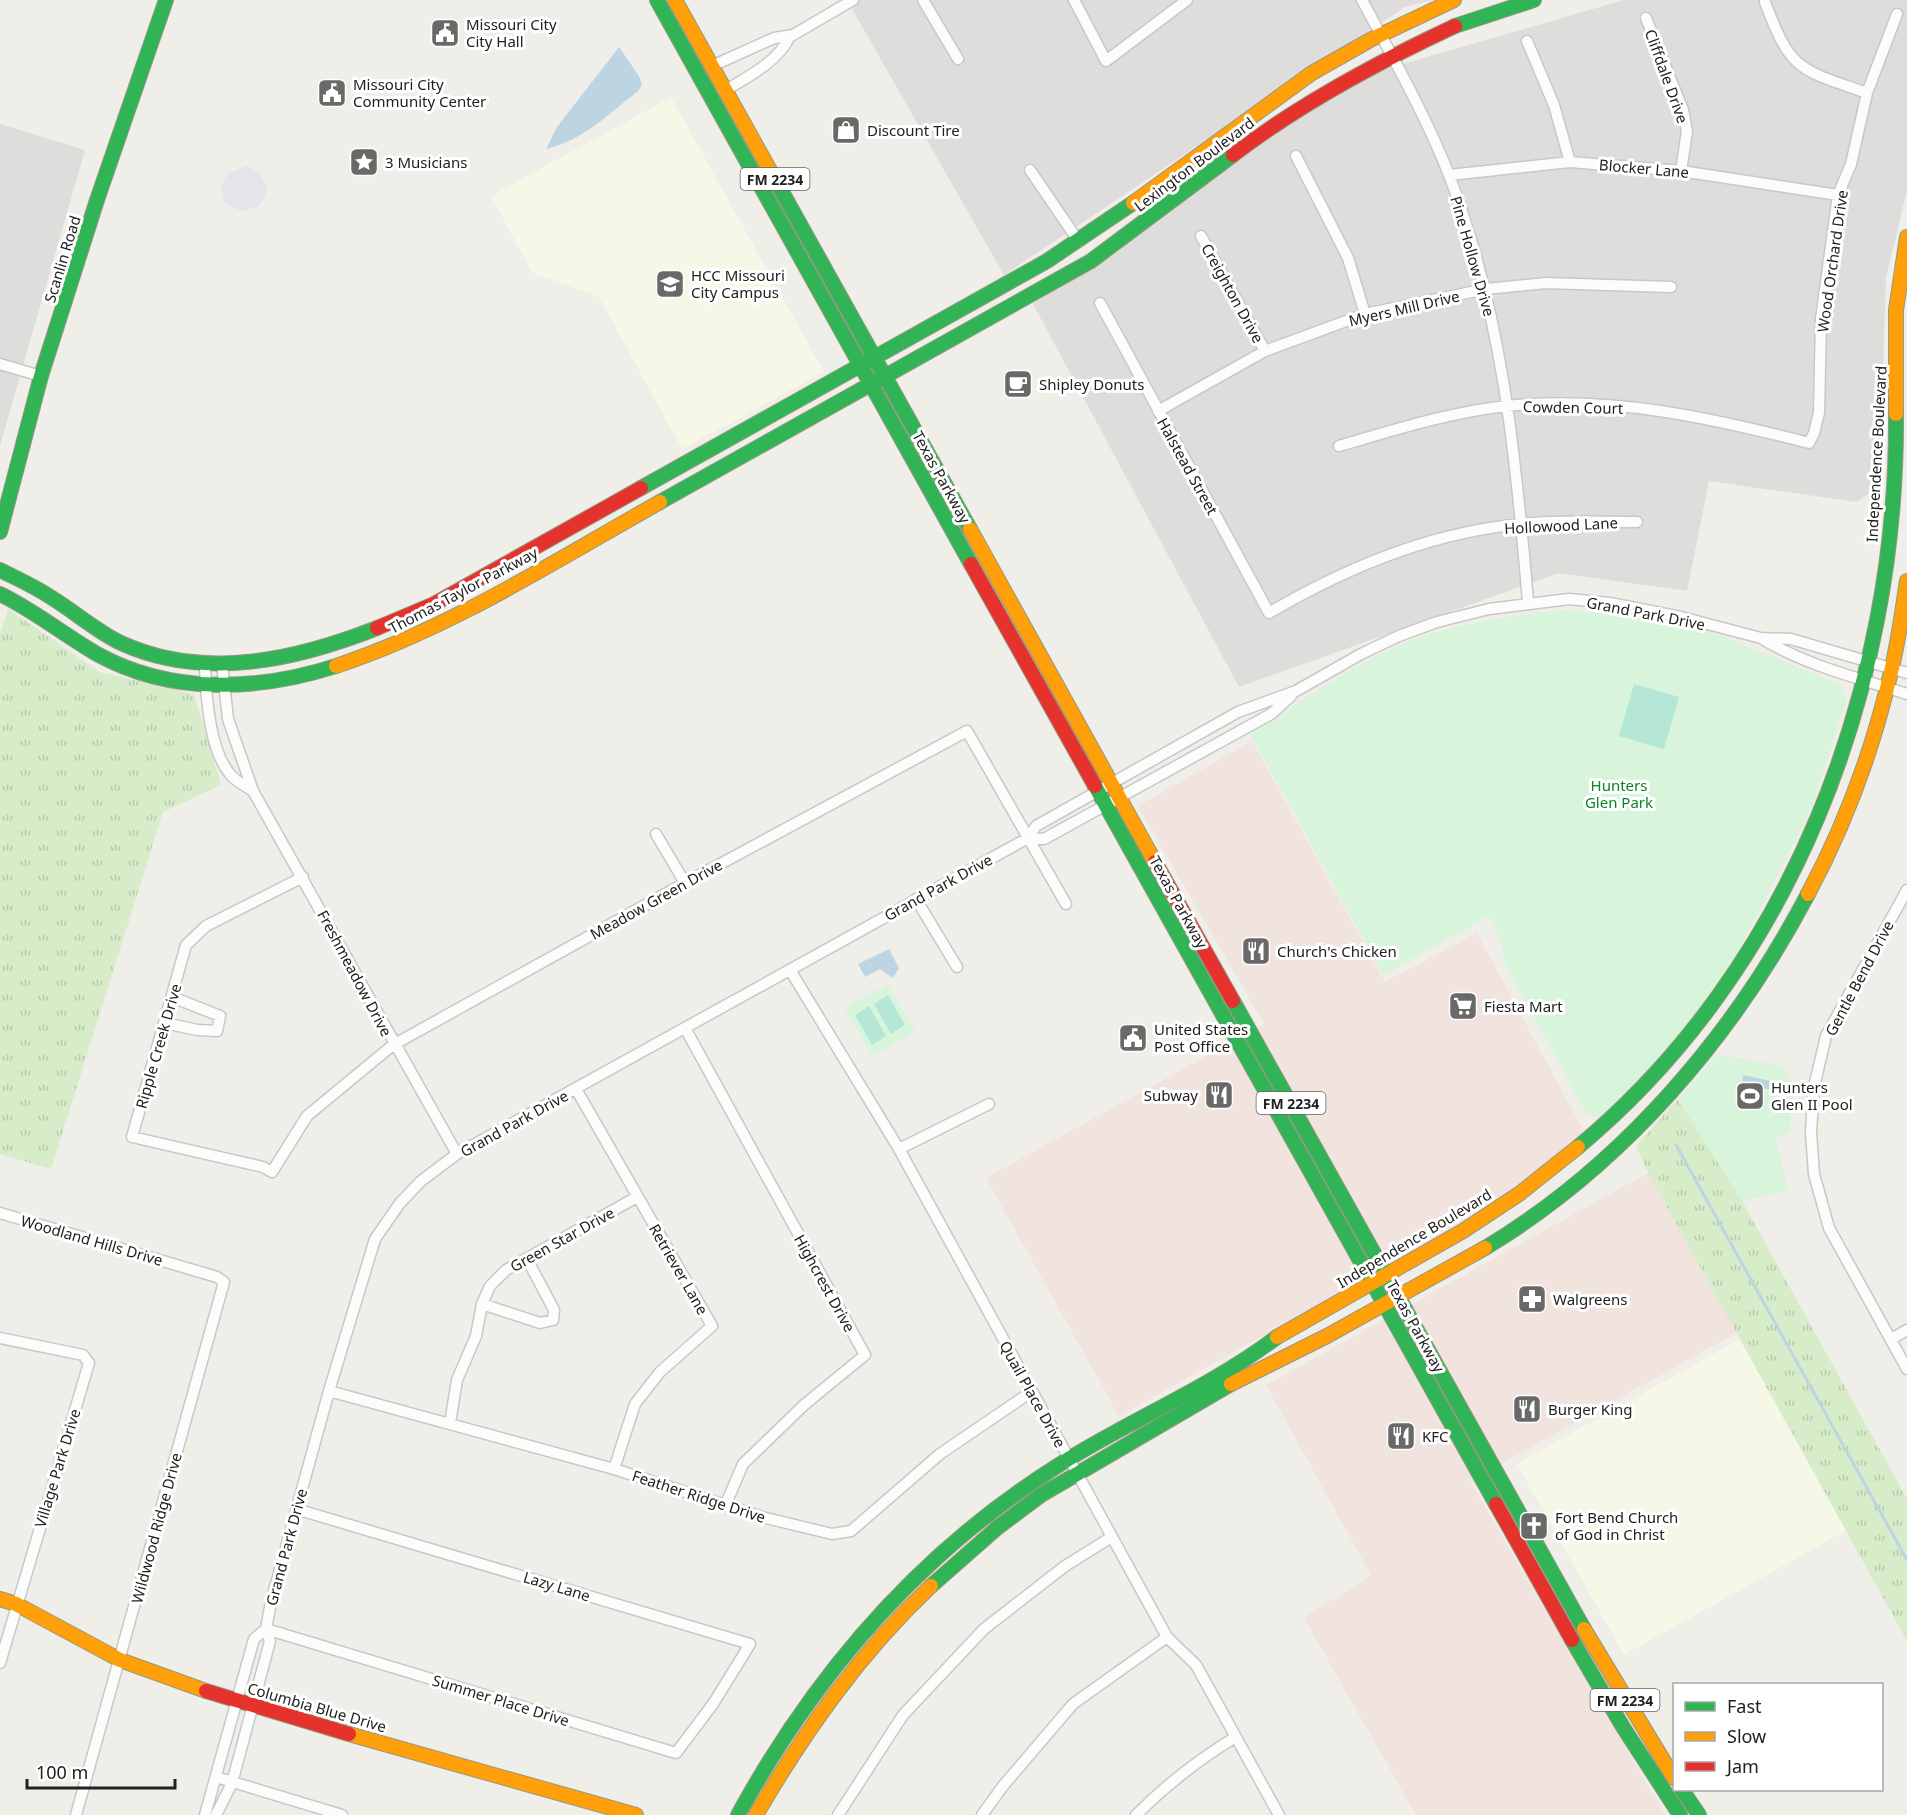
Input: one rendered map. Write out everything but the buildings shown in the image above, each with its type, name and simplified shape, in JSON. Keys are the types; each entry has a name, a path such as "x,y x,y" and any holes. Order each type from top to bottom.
{"main road":[{"name":"Scanlin Road","path":"0,532 41,376 97,201 166,0"},
{"name":"Texas Parkway","path":"657,0 1508,1526 1623,1727 1680,1815"},
{"name":"Texas Parkway","path":"675,0 1536,1545 1633,1714 1673,1776"},
{"name":"Lexington Boulevard","path":"875,357 1079,242 1294,84 1380,34 1454,0"},
{"name":"Lexington Boulevard","path":"884,376 1091,261 1262,133 1392,56 1467,20 1534,0"},
{"path":"1214,144 1226,160"},
{"name":"Independence Boulevard","path":"738,1815 776,1748 811,1698 880,1611 929,1564 984,1517 1068,1458 1233,1366 1286,1331 1488,1215 1591,1136 1661,1066 1695,1025 1737,968 1778,900 1812,833 1835,776 1870,662 1888,553 1896,458 1902,297 1907,237"},
{"path":"1047,261 1059,279"},
{"name":"Thomas Taylor Parkway","path":"0,570 53,598 123,644 151,655 205,666 302,652 340,642 410,615 875,357"},
{"name":"Thomas Taylor Parkway","path":"0,594 42,617 110,661 137,673 177,684 224,687 307,673 346,662 418,634 884,376"},
{"path":"719,444 729,463"},
{"path":"756,1815 794,1749 823,1707 894,1621 940,1576 995,1530 1076,1472 1246,1377 1298,1353 1532,1217 1605,1157 1651,1113 1715,1040 1766,970 1800,914 1841,829 1889,688 1907,581"},
{"path":"999,614 1013,606"},
{"path":"1778,900 1800,914"},
{"path":"1185,946 1195,948 1203,962 1213,963"},
{"path":"1247,1058 1259,1063 1264,1074 1277,1078"},
{"path":"1591,1136 1605,1157"},
{"path":"1233,1366 1246,1377"},
{"path":"1508,1526 1517,1527 1525,1540 1536,1545"},
{"path":"929,1564 940,1576"},
{"name":"Columbia Blue Drive","path":"0,1599 16,1604 120,1660 237,1702 636,1815"},
{"path":"811,1698 823,1707"},
{"path":"1683,1791 1699,1815"}],"street":[{"path":"712,66 774,38 790,36 853,0"},
{"path":"923,0 958,59"},
{"path":"1074,0 1106,61 1187,0"},
{"name":"Pine Hollow Drive","path":"1362,0 1392,56 1449,175 1486,289 1509,406 1528,602"},
{"path":"1765,2 1779,40 1789,56 1801,67 1812,74 1867,93"},
{"name":"Wood Orchard Drive","path":"1809,443 1815,433 1819,413 1821,319 1838,195 1851,164 1867,93 1897,14"},
{"name":"Cliffdale Drive","path":"1646,18 1683,110 1687,131 1681,171"},
{"path":"698,73 708,75 719,88 726,90 784,50 790,36"},
{"path":"1527,41 1554,105 1570,162"},
{"path":"1296,156 1348,258 1365,314"},
{"name":"Blocker Lane","path":"1449,175 1570,162 1681,171 1838,195"},
{"path":"1030,170 1079,242"},
{"name":"Creighton Drive","path":"1201,236 1265,351"},
{"name":"Myers Mill Drive","path":"1158,411 1265,351 1365,314 1486,289 1546,283 1671,287"},
{"name":"Halstead Street","path":"1100,303 1269,613 1284,604"},
{"path":"0,364 41,376"},
{"name":"Cowden Court","path":"1339,446 1445,416 1509,406 1575,404 1666,411 1742,425 1809,443"},
{"name":"Hollowood Lane","path":"1284,604 1315,586 1377,559 1430,541 1521,524 1637,522"},
{"name":"Grand Park Drive","path":"216,1815 232,1783 253,1707 270,1641 266,1629 296,1509 375,1239 400,1203 421,1181 457,1154 1028,838 1036,826 1238,712 1296,691 1361,654 1399,636 1437,622 1528,602 1569,599 1610,603 1761,638 1791,639 1907,673"},
{"name":"Grand Park Drive","path":"1761,638 1782,651 1907,694"},
{"name":"Freshmeadow Drive","path":"222,665 228,719 253,791 303,877 393,1045 457,1154"},
{"name":"Freshmeadow Drive","path":"205,666 206,686 218,750 230,774 253,791"},
{"name":"Grand Park Drive","path":"1028,838 1044,839 1121,798 1271,714 1296,691"},
{"name":"Meadow Green Drive","path":"272,1172 307,1116 393,1045 967,730 1028,838"},
{"path":"656,834 685,883"},
{"path":"1028,838 1066,904"},
{"name":"Ripple Creek Drive","path":"272,1172 262,1167 132,1137 186,945 206,926 303,877"},
{"name":"Gentle Bend Drive","path":"1907,890 1826,1036 1814,1087 1811,1132 1814,1174 1829,1228 1907,1369"},
{"path":"916,899 957,967"},
{"name":"Quail Place Drive","path":"790,970 899,1149 1110,1538 1167,1637 1196,1665 1234,1738 1279,1815"},
{"path":"165,1023 196,1030 217,1030 220,1016 172,997"},
{"name":"Highcrest Drive","path":"685,1028 865,1355 804,1405 743,1464 725,1506"},
{"name":"Retriever Lane","path":"576,1089 712,1326 660,1372 635,1404 614,1469"},
{"path":"899,1149 989,1104"},
{"name":"Green Star Drive","path":"450,1423 458,1380 476,1336 482,1304 490,1286 506,1270 637,1197"},
{"name":"Woodland Hills Drive","path":"0,1213 185,1267"},
{"path":"482,1304 540,1323 553,1320 554,1310 527,1259"},
{"name":"Wildwood Ridge Drive","path":"76,1815 224,1282 217,1277 185,1267"},
{"path":"1891,1339 1907,1330"},
{"name":"Village Park Drive","path":"0,1663 89,1363 83,1355 1,1338"},
{"name":"Feather Ridge Drive","path":"329,1391 614,1469 725,1506 832,1534 851,1531 940,1454 1031,1392"},
{"name":"Lazy Lane","path":"296,1509 750,1644 713,1704"},
{"path":"838,1815 903,1715 984,1629 1065,1566 1110,1538"},
{"name":"Grand Park Drive","path":"205,1815 254,1639 266,1629"},
{"name":"Summer Place Drive","path":"266,1629 676,1753 713,1704"},
{"path":"982,1815 1073,1704 1167,1637"},
{"path":"1136,1815 1163,1788 1198,1760 1234,1738"},
{"path":"216,1777 342,1815"}],"shaded area":[{"path":"847,0 1433,0 1405,7 1004,275"},
{"path":"1624,0 1907,0 1907,190 1886,278 1879,487 1856,502 1709,481 1687,591 1559,573 1239,687 1033,304 1351,79"},
{"name":"HCC Missouri City Campus","path":"671,97 824,372 682,449 599,297 532,272 491,196"},
{"path":"0,124 85,150 0,446"},
{"path":"247,166 259,172 267,190 257,207 243,211 229,206 224,200 221,186 228,173"},
{"path":"1252,741 1385,982 1477,933 1583,1130 1573,1144 1479,1213 1119,1416 986,1178 1264,1024 1138,806"},
{"path":"1648,1173 1738,1332 1470,1481 1665,1815 1416,1815 1304,1618 1371,1575 1266,1385"},
{"path":"1740,1339 1847,1530 1624,1655 1517,1464"}],"green space":[{"path":"8,609 100,672 194,694 221,785 163,812 51,1169 0,1154 0,635"},
{"name":"Hunters Glen Park","path":"1560,610 1622,614 1693,624 1839,684 1847,699 1811,810 1730,967 1668,1053 1609,1111 1597,1117 1586,1113 1504,961 1502,943 1489,916 1383,975 1250,733 1342,675 1380,654 1419,637 1499,618"},
{"path":"1634,684 1679,697 1664,749 1619,736"},
{"path":"888,984 915,1032 872,1056 845,1008"},
{"path":"888,995 905,1025 891,1034 874,1004"},
{"path":"869,1006 886,1036 872,1045 855,1015"},
{"path":"1717,1054 1783,1066 1793,1088 1790,1131 1776,1138 1788,1191 1742,1201 1678,1099"},
{"path":"1678,1099 1742,1201 1907,1499 1907,1641 1648,1173 1636,1146"}],"water":[{"path":"619,47 639,76 642,85 638,91 584,133 546,149 557,127"},
{"path":"889,949 899,968 893,978 880,969 865,977 858,964"},
{"name":"Hunters Glen II Pool","path":"1743,1075 1771,1081 1770,1089 1762,1089 1759,1092 1760,1109 1741,1109"}],"waterway":[{"path":"1676,1145 1907,1560"}],"traffic: fast":[{"path":"0,532 41,376 97,200 166,0"},
{"path":"657,0 971,564"},
{"path":"1455,26 1534,0"},
{"path":"660,502 1091,261 1233,155"},
{"path":"777,183 970,529"},
{"path":"641,488 1047,261 1133,203"},
{"path":"1578,1147 1653,1076 1718,996 1773,909 1818,816 1853,719 1877,619 1892,517 1896,414"},
{"path":"0,570 46,594 121,643 153,655 185,661 250,662 282,657 377,628"},
{"path":"0,594 97,654 155,677 215,685 246,684 276,680 336,666"},
{"path":"1095,786 1496,1504"},
{"path":"1485,1248 1535,1215 1583,1178 1628,1137 1670,1093 1710,1046 1746,997 1779,946 1808,894"},
{"path":"1233,1001 1584,1629"},
{"path":"738,1815 802,1711 838,1663 877,1618 963,1534 1011,1497 1062,1463 1225,1372 1277,1337"},
{"path":"931,1586 997,1528 1041,1495 1231,1384"},
{"path":"1572,1640 1623,1727 1680,1815"},
{"path":"1683,1791 1699,1815"}],"traffic: slow":[{"path":"675,0 777,183"},
{"path":"1133,203 1312,73 1372,39 1454,0"},
{"path":"1896,414 1896,310 1907,237"},
{"path":"336,666 420,633 461,613 542,570 660,502"},
{"path":"970,529 1155,862"},
{"path":"1808,894 1834,842 1875,732 1893,664 1907,581"},
{"path":"1277,1337 1463,1231 1519,1194 1578,1147"},
{"path":"1231,1384 1327,1336 1485,1248"},
{"path":"756,1815 794,1753 835,1694 881,1638 931,1586"},
{"path":"0,1599 16,1604 120,1660 206,1691"},
{"path":"1584,1629 1673,1776"},
{"path":"349,1734 636,1815"}],"traffic: jam":[{"path":"1233,155 1286,118 1341,84 1455,26"},
{"path":"377,628 434,604 641,488"},
{"path":"971,564 1095,786"},
{"path":"1155,862 1233,1001"},
{"path":"1496,1504 1572,1640"},
{"path":"206,1691 349,1734"}],"place":[{"name":"Missouri City City Hall","path":"445,33"},
{"name":"Missouri City Community Center","path":"332,93"},
{"name":"Discount Tire","path":"846,130"},
{"name":"3 Musicians","path":"364,162"},
{"name":"HCC Missouri City Campus","path":"670,284"},
{"name":"Shipley Donuts","path":"1018,384"},
{"name":"Church's Chicken","path":"1256,951"},
{"name":"Fiesta Mart","path":"1463,1006"},
{"name":"United States Post Office","path":"1133,1038"},
{"name":"Subway","path":"1219,1095"},
{"name":"Hunters Glen II Pool","path":"1750,1096"},
{"name":"Walgreens","path":"1532,1299"},
{"name":"Burger King","path":"1527,1409"},
{"name":"KFC","path":"1401,1436"},
{"name":"Fort Bend Church of God in Christ","path":"1534,1526"}]}
